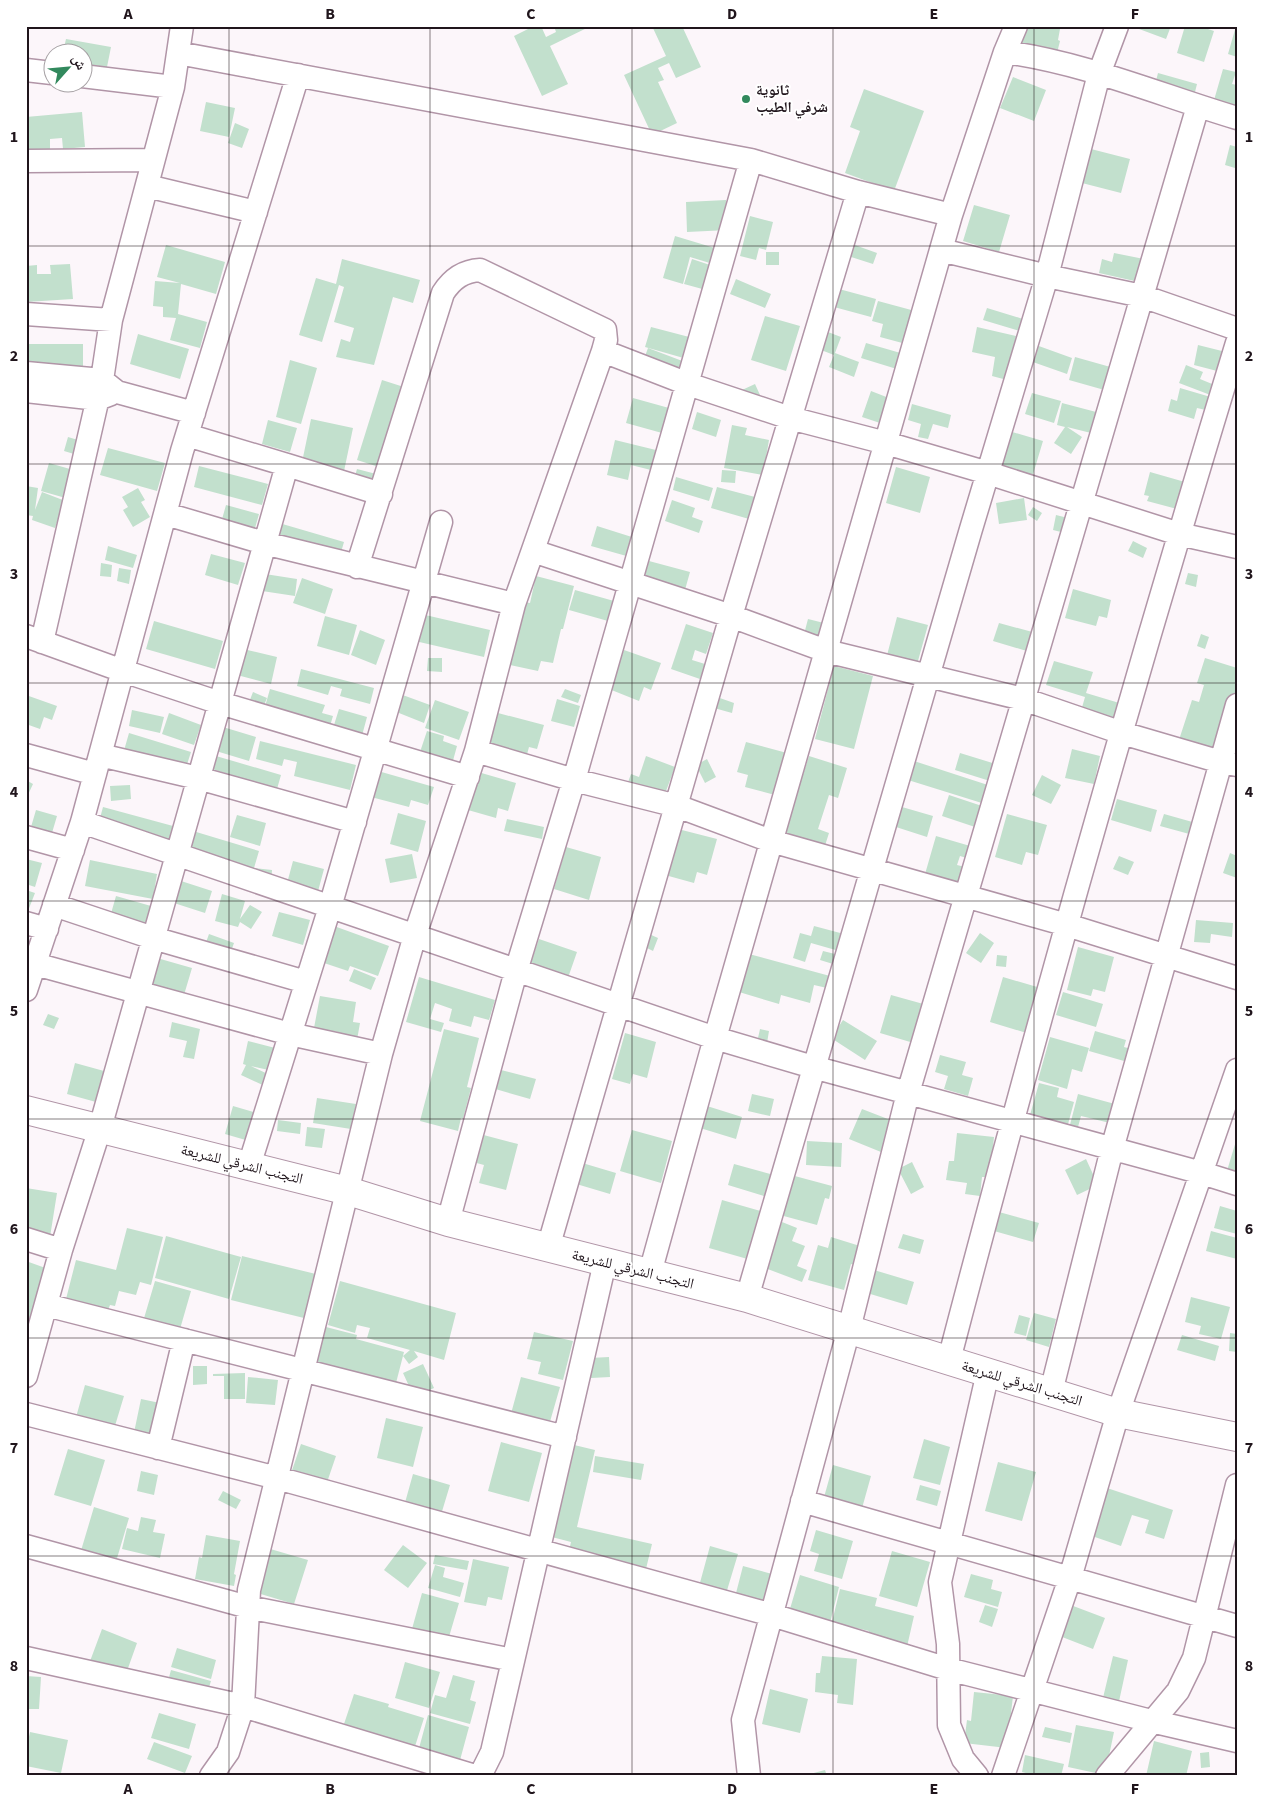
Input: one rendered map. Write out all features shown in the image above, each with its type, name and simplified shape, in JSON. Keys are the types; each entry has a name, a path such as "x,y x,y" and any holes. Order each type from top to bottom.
{"main road":[{"name":"التجنب الشرقي للشريعة","path":"26,1110 250,1166 348,1192 448,1222 747,1298 1118,1413 1237,1437"}],"street":[{"path":"182,26 173,87 111,320 106,390 34,639 220,703 468,777"},
{"path":"650,1273 771,841 941,250 1005,52 1016,26"},
{"path":"747,1298 813,1067 1046,276 1099,74 1117,26"},
{"path":"178,52 751,160 858,192 951,216"},
{"path":"1005,52 1037,57 1099,74 1237,118"},
{"path":"26,70 42,72"},
{"path":"26,990 35,964 36,926 54,905 82,822 187,435 298,75"},
{"path":"92,77 173,87"},
{"path":"749,1776 743,1720 849,1329 908,1093 1198,106"},
{"path":"26,161 153,160"},
{"path":"448,1222 516,971 574,780 751,160"},
{"path":"146,186 256,212"},
{"path":"548,1248 731,616 858,192"},
{"path":"941,250 1046,276 1142,296 1237,329"},
{"path":"211,1776 228,1752 244,1706 249,1590 381,1054 414,935 476,751 514,604 603,351 606,334 603,328 480,270 460,275 449,283 443,294 357,567"},
{"path":"26,314 111,320"},
{"path":"949,1360 1012,1121 1067,925 1179,534 1237,343"},
{"path":"603,351 688,384 790,418 886,443 988,473 1179,534 1237,547"},
{"path":"26,373 106,390 194,414"},
{"path":"26,391 106,390"},
{"path":"187,435 381,494"},
{"path":"26,1376 32,1332 46,1305 61,1250 100,1128 287,465"},
{"path":"166,514 264,543 514,604"},
{"path":"250,1166 330,907 441,522"},
{"path":"532,551 731,616 826,651 1023,699 1122,733 1229,764"},
{"path":"1051,1392 1112,1149 1166,957 1229,764 1237,705"},
{"path":"476,751 574,780 677,806 771,841 1067,925 1237,978"},
{"path":"26,754 198,778 354,822"},
{"path":"82,822 715,1038 813,1067 1237,1184"},
{"path":"26,837 73,850"},
{"path":"54,905 153,938 306,982"},
{"path":"35,964 290,1034 381,1054"},
{"path":"1003,1776 1070,1578 1118,1413 1237,1070"},
{"path":"26,1239 61,1250"},
{"path":"480,1776 492,1752 605,1262"},
{"path":"46,1305 565,1438"},
{"path":"158,1448 184,1340"},
{"path":"977,1776 963,1759 949,1725 948,1644 940,1582 988,1372"},
{"path":"26,1414 277,1478 539,1550 772,1615 948,1669 1151,1721 1237,1740"},
{"path":"1107,1776 1178,1691 1194,1658 1237,1485"},
{"path":"802,1501 1237,1626"},
{"path":"26,1546 248,1607 513,1660"},
{"path":"26,1658 244,1706 476,1776"}],"building":[{"path":"534,26 541,26 546,37 556,32 554,26 591,26 550,46 568,84 542,96 514,36"},
{"path":"652,26 682,26 701,67 676,78 669,63 658,68 664,80 658,82 677,123 652,135 624,75 666,56"},
{"path":"1027,26 1050,26 1060,29 1058,40 1060,41 1054,65 1014,54"},
{"path":"1131,26 1171,26 1166,39"},
{"path":"1185,26 1199,26 1214,31 1204,62 1177,53"},
{"path":"1237,26 1237,57 1228,54"},
{"path":"66,39 83,42 65,42"},
{"path":"92,44 111,47 105,77 92,75"},
{"path":"1223,69 1236,72 1232,84 1237,85 1237,122 1210,114"},
{"path":"1158,73 1197,84 1192,104 1153,93"},
{"path":"1013,77 1046,90 1034,121 1000,108"},
{"path":"864,89 924,111 894,191 845,173 860,131 850,127"},
{"path":"206,102 235,108 229,137 200,131"},
{"path":"82,112 85,147 63,149 62,138 50,139 50,149 27,150 26,117"},
{"path":"235,123 249,129 242,148 228,143"},
{"path":"1230,145 1237,147 1235,168 1225,165"},
{"path":"1091,149 1130,159 1121,193 1082,183"},
{"path":"726,200 728,230 687,232 686,202"},
{"path":"974,205 1010,215 999,252 963,241"},
{"path":"750,216 773,222 766,250 759,248 756,260 740,256"},
{"path":"675,236 718,249 713,264 690,257 683,284 663,278"},
{"path":"852,244 877,253 873,264 848,256"},
{"path":"166,245 225,262 216,294 181,284 178,314 207,322 200,348 170,340 176,318 163,317 163,307 153,306 155,281 180,283 157,277"},
{"path":"766,252 779,252 779,265 766,265"},
{"path":"1114,253 1144,259 1139,282 1099,273 1102,259 1112,262"},
{"path":"342,259 420,280 413,303 393,297 374,365 336,357 341,339 350,342 354,328 334,322 344,287 339,285 322,342 299,335 316,278 336,284"},
{"path":"692,259 713,266 706,290 684,284"},
{"path":"70,264 73,299 26,302 26,266 37,265 37,274 51,274 50,265"},
{"path":"736,279 771,294 765,308 730,294"},
{"path":"839,289 876,299 871,317 834,307"},
{"path":"878,301 915,311 906,344 880,337 883,324 872,321"},
{"path":"987,308 1023,319 1020,331 983,320"},
{"path":"765,316 800,326 786,371 751,360"},
{"path":"651,327 693,338 687,359 645,347"},
{"path":"977,327 1016,336 1007,380 992,376 995,357 972,352"},
{"path":"828,332 841,337 835,353 859,362 854,377 829,367 834,355 821,350"},
{"path":"138,334 189,349 180,379 130,364"},
{"path":"866,343 904,354 900,370 861,358"},
{"path":"26,344 83,344 83,372 26,372"},
{"path":"1036,345 1072,358 1067,374 1030,361"},
{"path":"1198,345 1226,352 1221,372 1194,365"},
{"path":"648,348 685,362 677,383 640,370"},
{"path":"1075,357 1114,368 1108,391 1069,380"},
{"path":"290,360 317,368 301,424 276,417"},
{"path":"1186,365 1203,372 1200,379 1217,386 1213,396 1179,383"},
{"path":"382,380 407,388 382,468 357,460"},
{"path":"755,384 760,395 747,401 742,390"},
{"path":"1180,388 1214,398 1210,411 1197,408 1194,419 1168,411 1171,399 1177,401"},
{"path":"871,391 889,398 880,423 862,417"},
{"path":"1032,393 1061,401 1054,423 1025,414"},
{"path":"633,398 669,408 662,433 626,423"},
{"path":"1062,403 1100,413 1095,434 1067,427 1082,437 1071,454 1054,443 1065,427 1057,425"},
{"path":"912,404 951,415 948,428 933,424 928,439 918,437 921,424 908,420"},
{"path":"697,412 721,420 716,437 692,429"},
{"path":"311,419 353,428 343,476 301,467"},
{"path":"268,420 297,428 290,452 262,444"},
{"path":"732,425 747,428 745,435 769,440 763,475 724,468"},
{"path":"1009,431 1043,441 1031,481 997,471"},
{"path":"68,437 88,443 84,457 64,451"},
{"path":"615,440 660,451 655,471 631,465 628,480 607,475"},
{"path":"108,448 165,463 157,491 100,475"},
{"path":"49,463 77,471 69,499 41,491"},
{"path":"199,466 268,484 262,505 194,487"},
{"path":"896,467 930,477 920,513 886,503"},
{"path":"357,469 380,475 376,490 353,483"},
{"path":"722,470 736,471 735,483 721,482"},
{"path":"1150,472 1185,482 1177,509 1147,501 1149,496 1144,495"},
{"path":"676,477 713,488 709,501 673,490"},
{"path":"26,486 38,488 35,510 42,492 68,502 61,510 55,528 32,520 33,516 26,515"},
{"path":"717,487 755,497 749,519 711,508"},
{"path":"138,488 145,500 141,502 150,517 133,527 123,510 128,507 122,497"},
{"path":"1024,498 1027,520 999,524 996,503"},
{"path":"672,500 695,508 692,517 703,521 699,533 665,521"},
{"path":"226,505 259,514 252,539 219,530"},
{"path":"1033,507 1042,513 1037,521 1028,515"},
{"path":"1056,515 1068,518 1065,533 1053,530"},
{"path":"279,523 344,542 337,566 272,547"},
{"path":"597,526 635,538 630,557 591,546"},
{"path":"1133,541 1147,548 1143,558 1128,551"},
{"path":"108,546 137,555 133,568 105,560"},
{"path":"211,554 245,563 238,585 205,575"},
{"path":"649,561 690,572 683,597 642,586"},
{"path":"101,563 112,565 111,577 100,576"},
{"path":"119,568 131,570 129,584 117,581"},
{"path":"1188,573 1198,575 1196,587 1185,584"},
{"path":"265,574 297,579 295,596 262,591"},
{"path":"536,576 574,586 553,663 541,661 538,671 510,665 525,602 530,603"},
{"path":"302,578 333,589 325,614 293,603"},
{"path":"1073,589 1111,600 1107,618 1099,616 1096,626 1065,618"},
{"path":"575,590 614,601 608,621 569,610"},
{"path":"421,614 490,630 484,657 415,641"},
{"path":"325,616 357,625 349,655 317,646"},
{"path":"897,617 928,625 916,668 886,659"},
{"path":"808,619 824,623 819,642 803,638"},
{"path":"154,621 223,641 215,669 146,649"},
{"path":"999,623 1036,633 1030,652 993,641"},
{"path":"686,624 713,633 706,654 695,650 692,660 705,664 700,679 671,669"},
{"path":"360,630 385,640 376,665 351,655"},
{"path":"1201,634 1209,637 1205,649 1197,646"},
{"path":"243,649 277,657 271,684 237,675"},
{"path":"624,650 661,663 651,690 644,687 639,701 609,689"},
{"path":"428,658 442,658 442,672 427,671"},
{"path":"1205,658 1237,668 1237,689 1216,759 1177,746 1192,700 1199,702 1204,685 1197,683"},
{"path":"1054,661 1093,672 1086,693 1126,705 1119,730 1079,718 1085,697 1046,685"},
{"path":"834,666 873,676 854,749 815,739"},
{"path":"301,669 374,688 370,704 340,696 342,689 331,686 328,695 297,686"},
{"path":"270,689 325,705 322,713 333,716 327,736 262,717"},
{"path":"565,689 581,695 578,703 561,697"},
{"path":"253,692 267,698 260,715 246,710"},
{"path":"400,694 430,705 424,723 394,711"},
{"path":"26,695 57,706 52,720 44,717 40,729 26,724"},
{"path":"717,697 734,703 732,713 714,708"},
{"path":"557,699 580,706 574,727 551,721"},
{"path":"435,700 469,712 459,740 425,728"},
{"path":"339,709 367,717 360,743 341,738 343,728 334,725"},
{"path":"132,710 164,717 160,733 129,726"},
{"path":"169,713 201,725 194,745 162,734"},
{"path":"498,713 544,725 537,749 529,747 525,762 488,752"},
{"path":"223,727 256,737 249,761 216,751"},
{"path":"427,731 444,736 443,741 457,746 451,768 418,758"},
{"path":"129,733 191,752 182,780 121,761"},
{"path":"260,741 356,765 350,790 294,776 297,762 284,759 282,766 256,759"},
{"path":"746,742 787,753 775,795 745,787 748,775 737,772"},
{"path":"1072,749 1100,756 1094,784 1065,778"},
{"path":"960,753 999,765 993,782 955,770"},
{"path":"216,756 281,775 273,803 223,779 225,773 212,769"},
{"path":"646,756 675,767 660,807 624,793 631,774 639,777"},
{"path":"809,756 847,768 838,798 829,795 818,829 829,833 822,855 781,843"},
{"path":"707,759 716,777 705,783 696,765"},
{"path":"914,761 991,786 985,804 908,780"},
{"path":"378,771 434,787 428,805 411,800 409,807 371,797"},
{"path":"478,772 516,783 508,811 498,808 496,818 468,810"},
{"path":"1042,775 1061,785 1051,804 1032,795"},
{"path":"26,780 33,784 26,799"},
{"path":"130,785 131,799 111,801 110,786"},
{"path":"949,795 985,807 978,828 942,816"},
{"path":"1117,799 1157,810 1151,832 1111,820"},
{"path":"103,807 173,826 165,853 96,833"},
{"path":"902,807 933,816 927,837 896,827"},
{"path":"36,810 57,816 49,843 26,837 26,826 31,827"},
{"path":"398,813 426,821 418,852 390,844"},
{"path":"1007,814 1047,825 1038,855 1026,852 1022,865 995,857"},
{"path":"1164,814 1196,823 1193,835 1160,826"},
{"path":"237,815 266,823 260,846 230,837"},
{"path":"507,819 544,827 542,839 504,831"},
{"path":"678,829 717,839 707,875 697,872 694,883 665,875"},
{"path":"193,831 259,851 254,868 272,870 271,885 185,859"},
{"path":"936,836 977,848 973,860 960,856 957,865 969,868 963,892 923,881"},
{"path":"566,847 601,857 589,900 554,889"},
{"path":"1230,853 1237,856 1237,878 1223,873"},
{"path":"412,854 417,878 390,883 385,859"},
{"path":"1119,856 1134,862 1128,875 1113,869"},
{"path":"26,859 42,863 35,887 26,884"},
{"path":"90,860 157,874 153,899 85,886"},
{"path":"293,861 324,869 317,895 286,887"},
{"path":"181,881 212,891 205,913 174,903"},
{"path":"26,890 35,893 26,916"},
{"path":"222,894 245,901 240,919 250,905 262,912 251,929 240,922 238,927 215,921"},
{"path":"116,896 151,906 143,934 108,924"},
{"path":"279,912 310,920 303,945 272,936"},
{"path":"1196,920 1233,923 1232,937 1211,934 1210,943 1194,942"},
{"path":"334,926 389,946 378,976 350,966 348,971 321,962"},
{"path":"814,926 844,934 839,951 811,943 805,962 793,958 800,933 811,936"},
{"path":"980,933 994,943 981,963 966,953"},
{"path":"209,934 234,943 229,957 204,948"},
{"path":"649,934 658,938 653,951 643,946"},
{"path":"539,939 577,952 562,995 524,982"},
{"path":"1078,947 1114,957 1105,992 1093,989 1091,996 1067,990"},
{"path":"823,951 835,954 833,964 820,960"},
{"path":"749,954 830,976 827,988 814,985 810,1003 781,995 779,1004 739,992"},
{"path":"997,955 1007,956 1006,967 996,966"},
{"path":"157,958 192,968 181,1005 146,995"},
{"path":"354,969 376,978 371,990 349,981"},
{"path":"419,977 495,1000 489,1020 474,1016 471,1027 449,1021 452,1009 435,1003 430,1019 444,1023 441,1032 406,1022"},
{"path":"1003,977 1044,989 1030,1034 990,1022"},
{"path":"1063,992 1103,1004 1096,1027 1056,1015"},
{"path":"891,995 927,1005 917,1044 880,1033"},
{"path":"320,996 356,1002 353,1022 360,1023 357,1040 337,1037 338,1032 314,1028"},
{"path":"48,1014 59,1018 54,1029 43,1025"},
{"path":"843,1020 877,1041 865,1060 831,1038"},
{"path":"172,1022 200,1029 194,1059 183,1057 187,1041 169,1037"},
{"path":"444,1029 479,1038 467,1087 471,1088 458,1131 420,1121"},
{"path":"760,1029 769,1031 766,1049 756,1047"},
{"path":"1095,1031 1126,1040 1124,1047 1135,1050 1131,1063 1089,1051"},
{"path":"625,1033 656,1042 647,1078 633,1074 630,1084 612,1079"},
{"path":"1050,1037 1089,1048 1082,1072 1072,1069 1067,1089 1038,1080"},
{"path":"248,1041 279,1049 273,1071 251,1066 272,1076 267,1087 241,1075 246,1065 243,1064"},
{"path":"940,1055 966,1062 962,1075 973,1078 968,1096 944,1089 948,1076 935,1072"},
{"path":"75,1063 104,1071 96,1102 67,1094"},
{"path":"497,1069 536,1079 530,1099 492,1088"},
{"path":"1039,1083 1059,1088 1057,1097 1074,1102 1064,1139 1030,1115"},
{"path":"752,1094 774,1099 770,1116 748,1111"},
{"path":"1078,1094 1115,1104 1110,1123 1081,1116 1078,1127 1088,1130 1084,1145 1066,1140"},
{"path":"317,1098 356,1104 351,1129 313,1123"},
{"path":"233,1106 257,1113 249,1141 225,1134"},
{"path":"707,1106 742,1117 736,1139 700,1128"},
{"path":"862,1109 893,1121 881,1152 849,1139"},
{"path":"278,1120 301,1123 300,1134 277,1131"},
{"path":"307,1127 325,1129 322,1148 305,1146"},
{"path":"632,1130 672,1141 661,1183 620,1171"},
{"path":"476,1133 518,1144 506,1190 479,1183 484,1165 469,1161"},
{"path":"957,1133 994,1137 990,1177 982,1177 980,1196 965,1194 967,1183 946,1180 949,1161 954,1161"},
{"path":"807,1141 842,1143 841,1167 806,1165"},
{"path":"1237,1141 1237,1188 1223,1184"},
{"path":"1086,1159 1098,1185 1077,1195 1065,1170"},
{"path":"579,1162 616,1173 610,1194 573,1183"},
{"path":"912,1162 924,1187 911,1194 898,1169"},
{"path":"734,1164 774,1175 767,1197 728,1185"},
{"path":"791,1175 832,1186 829,1199 825,1198 817,1225 780,1215"},
{"path":"26,1188 57,1193 50,1237 26,1233"},
{"path":"722,1200 764,1212 751,1260 709,1248"},
{"path":"1220,1206 1237,1211 1237,1234 1214,1228"},
{"path":"999,1212 1039,1223 1033,1242 994,1231"},
{"path":"782,1222 797,1228 792,1241 805,1246 797,1266 807,1270 802,1282 765,1268"},
{"path":"127,1228 163,1237 151,1285 140,1282 136,1295 119,1291 115,1306 110,1305 108,1310 66,1299 76,1260 116,1270"},
{"path":"1211,1231 1237,1238 1237,1259 1206,1251"},
{"path":"903,1234 924,1240 920,1254 898,1248"},
{"path":"166,1236 241,1257 229,1299 155,1278"},
{"path":"831,1237 860,1246 854,1265 851,1264 844,1290 808,1280 818,1245 828,1248"},
{"path":"242,1256 320,1275 311,1312 306,1311 304,1318 231,1300"},
{"path":"26,1261 51,1270 26,1335"},
{"path":"874,1270 914,1282 907,1305 867,1293"},
{"path":"155,1281 191,1291 178,1336 142,1325"},
{"path":"340,1281 456,1313 444,1360 414,1351 418,1357 409,1364 403,1356 410,1350 367,1338 370,1328 357,1325 355,1333 328,1325"},
{"path":"1191,1297 1230,1307 1221,1339 1199,1334 1201,1326 1185,1322"},
{"path":"1034,1313 1056,1319 1049,1347 1026,1340"},
{"path":"1019,1315 1030,1318 1026,1336 1014,1333"},
{"path":"326,1327 357,1335 356,1339 404,1352 396,1383 315,1371"},
{"path":"534,1332 573,1341 563,1380 538,1374 541,1362 527,1359"},
{"path":"1230,1333 1237,1334 1237,1352 1229,1351"},
{"path":"1182,1335 1219,1346 1215,1361 1177,1350"},
{"path":"609,1357 610,1377 591,1378 590,1358"},
{"path":"423,1364 434,1388 414,1397 403,1373"},
{"path":"193,1366 207,1366 207,1384 193,1385"},
{"path":"245,1373 245,1399 224,1399 224,1376 213,1376 213,1374"},
{"path":"248,1377 278,1380 275,1405 246,1403"},
{"path":"521,1377 560,1387 547,1432 509,1421"},
{"path":"85,1385 124,1396 111,1439 73,1428"},
{"path":"141,1399 160,1403 150,1451 131,1447"},
{"path":"386,1418 423,1427 413,1467 377,1458"},
{"path":"924,1439 950,1447 940,1485 913,1478"},
{"path":"501,1442 542,1453 529,1502 488,1491"},
{"path":"301,1444 336,1456 322,1497 287,1485"},
{"path":"570,1444 595,1450 577,1527 652,1544 645,1573 568,1555 571,1542 548,1536"},
{"path":"68,1449 105,1460 91,1506 54,1495"},
{"path":"595,1456 644,1464 641,1480 593,1472"},
{"path":"998,1462 1036,1472 1022,1521 985,1511"},
{"path":"833,1465 871,1476 859,1519 821,1508"},
{"path":"141,1471 158,1475 154,1495 137,1491"},
{"path":"413,1474 450,1485 437,1528 401,1517"},
{"path":"920,1485 941,1491 937,1506 916,1500"},
{"path":"1104,1487 1173,1510 1164,1539 1145,1533 1149,1520 1132,1515 1121,1546 1089,1535"},
{"path":"223,1491 241,1500 236,1509 218,1500"},
{"path":"94,1507 129,1518 115,1565 80,1554"},
{"path":"141,1517 156,1520 153,1532 165,1534 160,1558 122,1549 127,1528 138,1531"},
{"path":"816,1530 853,1541 842,1579 814,1571 819,1554 810,1551"},
{"path":"206,1535 240,1541 234,1574 236,1575 234,1586 195,1579 199,1557 202,1558"},
{"path":"403,1545 427,1563 408,1588 384,1570"},
{"path":"710,1546 738,1554 725,1597 698,1590"},
{"path":"267,1548 308,1560 294,1604 254,1592"},
{"path":"892,1551 930,1562 917,1607 879,1596"},
{"path":"435,1555 469,1561 467,1570 433,1564"},
{"path":"473,1559 509,1567 502,1600 488,1597 486,1606 464,1602"},
{"path":"435,1565 445,1568 443,1577 464,1583 460,1597 428,1588"},
{"path":"743,1566 772,1574 763,1605 735,1597"},
{"path":"971,1574 993,1580 991,1589 1002,1592 998,1607 964,1597"},
{"path":"800,1575 839,1587 828,1631 787,1619"},
{"path":"840,1589 877,1598 875,1606 914,1616 906,1651 867,1642 869,1631 832,1622"},
{"path":"422,1593 459,1603 446,1647 410,1636"},
{"path":"1068,1604 1105,1618 1093,1649 1057,1635"},
{"path":"985,1605 998,1609 992,1627 979,1622"},
{"path":"102,1629 137,1643 122,1685 86,1672"},
{"path":"177,1648 216,1660 211,1679 171,1667"},
{"path":"822,1656 857,1659 853,1705 837,1703 838,1695 815,1692 816,1673 820,1673"},
{"path":"1113,1656 1128,1660 1118,1706 1102,1702"},
{"path":"405,1662 440,1672 429,1708 395,1698"},
{"path":"171,1670 211,1681 204,1703 165,1692"},
{"path":"453,1675 475,1681 470,1700 476,1702 470,1724 430,1713 435,1695 446,1698"},
{"path":"26,1676 41,1677 39,1709 26,1709"},
{"path":"770,1689 808,1699 800,1733 762,1724"},
{"path":"974,1692 1013,1696 1007,1748 964,1743 967,1720 971,1721"},
{"path":"354,1694 389,1704 388,1707 424,1718 411,1759 342,1730"},
{"path":"159,1713 196,1724 189,1749 151,1738"},
{"path":"428,1715 469,1727 456,1775 415,1763"},
{"path":"1076,1725 1114,1732 1105,1775 1068,1767"},
{"path":"1045,1727 1072,1733 1070,1743 1042,1737"},
{"path":"30,1732 68,1740 61,1773 26,1766 26,1751"},
{"path":"1154,1741 1192,1751 1186,1776 1146,1776"},
{"path":"154,1742 192,1756 185,1773 147,1759"},
{"path":"1209,1752 1210,1767 1201,1768 1200,1753"},
{"path":"1025,1755 1064,1764 1061,1776 1037,1776 1022,1772"},
{"path":"825,1770 827,1776 810,1776 810,1774"}],"place":[{"name":"ثانوية شرفي الطيب","path":"746,99"}]}
